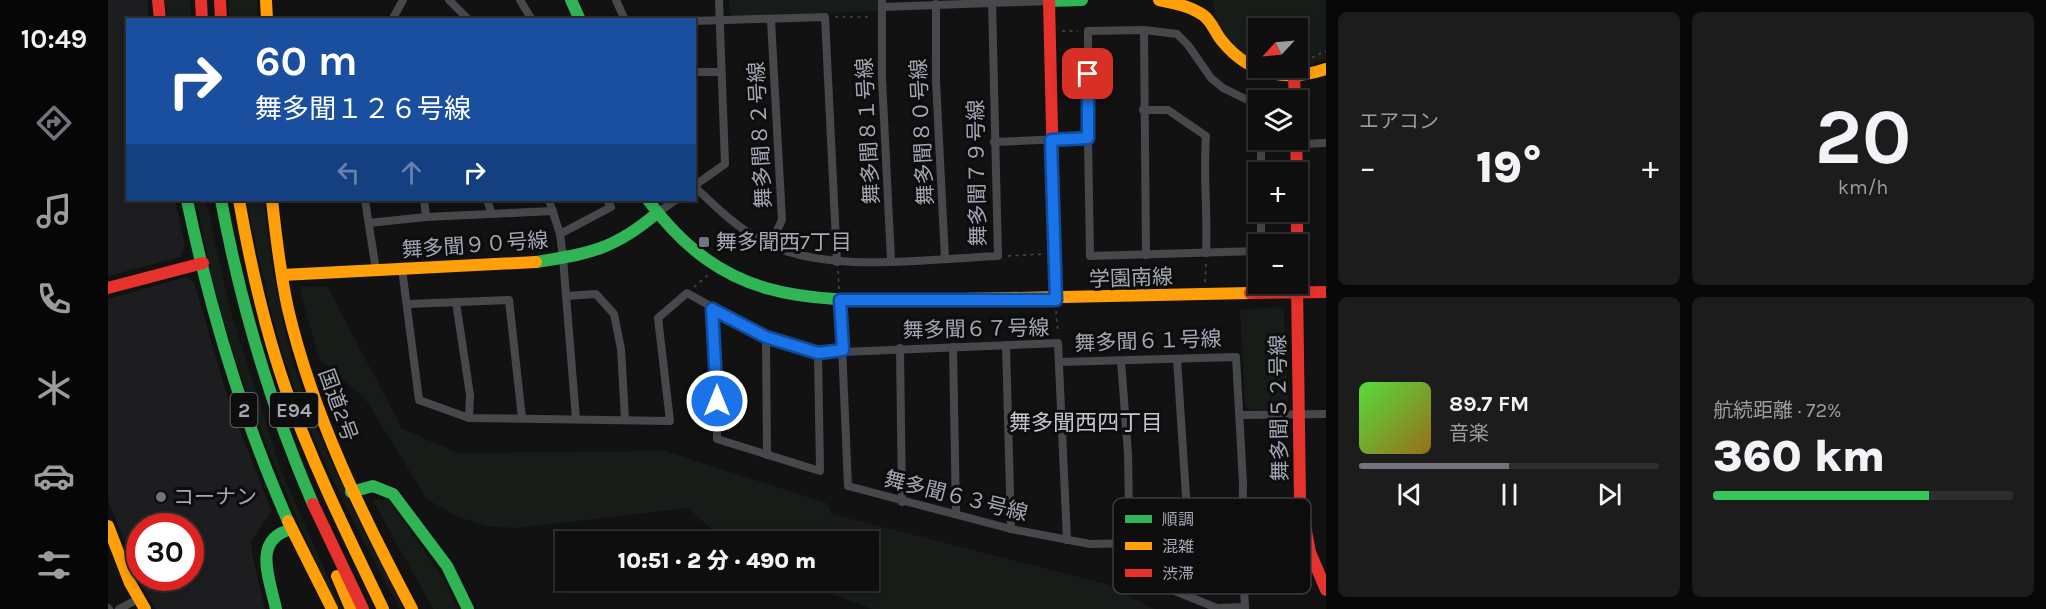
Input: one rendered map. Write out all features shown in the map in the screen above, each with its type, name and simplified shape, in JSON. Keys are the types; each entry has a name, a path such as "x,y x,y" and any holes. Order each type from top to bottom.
{"main road":[{"path":"158,0 160,18"},
{"path":"201,0 202,18"},
{"path":"220,0 221,18"},
{"path":"266,0 267,18"},
{"path":"571,0 579,18"},
{"path":"1056,300 1049,0 1082,0"},
{"path":"1159,0 1182,4 1205,16 1240,62 1248,66"},
{"path":"1308,76 1326,69"},
{"path":"1294,78 1295,90"},
{"name":"2","path":"187,201 214,315 245,413 292,530 332,609"},
{"name":"E94","path":"221,201 246,318 271,400 306,486 363,609"},
{"name":"E94","path":"239,201 263,313 285,385 333,506 383,609"},
{"name":"国道2号","path":"272,201 282,275 294,335 327,438 351,492 412,609"},
{"name":"学園南線","path":"649,201 657,213 687,242 718,266 753,286 798,296 840,300 1056,300 1248,292"},
{"name":"舞多聞９０号線","path":"282,275 525,264 585,255 631,235 657,213"},
{"path":"108,288 202,263"},
{"name":"学園南線","path":"1308,290 1326,292"},
{"name":"舞多聞５２号線","path":"1297,294 1300,498"},
{"path":"271,400 300,492 351,609"},
{"path":"351,492 368,484 382,485 393,494 447,566 463,607"},
{"path":"333,506 393,609"},
{"path":"108,526 141,604"},
{"path":"276,609 266,555 267,544 280,532 292,530"},
{"name":"舞多聞５２号線","path":"1311,554 1326,590"}],"street":[{"path":"393,18 403,0"},
{"path":"449,0 464,18"},
{"path":"520,0 531,18"},
{"path":"616,0 624,18"},
{"path":"696,185 725,164 719,0"},
{"path":"882,8 1049,0"},
{"name":"舞多聞７９号線","path":"696,188 723,214 770,245 808,258 837,262 998,256 992,1"},
{"name":"舞多聞８０号線","path":"936,4 936,81 945,258"},
{"name":"舞多聞８１号線","path":"882,8 882,79 891,260"},
{"path":"696,21 825,17 837,262"},
{"name":"舞多聞８２号線","path":"770,245 782,220 771,20"},
{"path":"1144,30 1146,255"},
{"path":"1248,100 1222,88 1211,78 1188,45 1177,34 1144,30 1088,31 1090,256 1248,251"},
{"path":"696,72 720,72"},
{"path":"1143,110 1168,110 1206,136 1203,171 1208,220 1206,253"},
{"path":"994,142 1088,138"},
{"path":"1308,142 1326,143"},
{"path":"365,201 376,270"},
{"path":"424,201 426,217"},
{"path":"487,201 492,214"},
{"path":"549,201 560,234 563,258 576,419"},
{"path":"560,234 611,207 608,201"},
{"path":"657,213 675,201"},
{"path":"369,222 553,211"},
{"path":"402,269 419,400 469,418 670,421 658,318 687,293 712,309 766,337 818,353 820,471 717,439 717,363 712,309"},
{"path":"566,296 596,294 614,314 621,349 625,419"},
{"path":"408,304 509,300 522,418"},
{"name":"舞多聞６３号線","path":"840,300 848,486 1011,529 1066,540 1113,544"},
{"path":"456,302 470,395 469,418"},
{"path":"766,337 767,454"},
{"name":"舞多聞６７号線","path":"818,353 843,350 1058,343 1066,540"},
{"path":"1006,345 1011,529"},
{"path":"953,347 956,514"},
{"path":"900,348 902,502"},
{"name":"舞多聞６１号線","path":"1060,362 1236,357 1243,498"},
{"path":"1177,359 1186,498"},
{"path":"1121,361 1129,498"},
{"path":"1240,415 1326,414"},
{"path":"1182,594 1217,608 1245,608"},
{"path":"119,609 141,604"}],"path":[{"path":"825,17 882,8"},
{"path":"1050,32 1088,31"},
{"path":"1308,59 1326,51"},
{"path":"1204,295 1206,253"},
{"path":"998,256 1055,254"},
{"path":"837,262 840,300"},
{"path":"687,293 718,266"},
{"path":"1056,300 1058,343"}],"shaded area":[{"path":"108,0 147,0 149,18 126,18 126,201 175,201 185,246 180,257 108,276"},
{"path":"165,0 190,0 191,18 167,18"},
{"path":"229,0 257,0 257,18 229,18"},
{"path":"729,0 879,0 879,11 734,17 729,13"},
{"path":"1213,0 1326,0 1326,58 1308,65 1308,18 1248,18 1248,56 1227,37 1214,11"},
{"path":"196,201 206,201 230,310 281,470 342,609 338,609 271,456 229,338 208,261"},
{"path":"246,201 264,201 270,254 293,362 321,439 404,609 400,609 352,519 323,458 286,364 264,283"},
{"path":"186,277 194,282 231,409 272,511 251,541 265,609 156,609 144,591 204,591 204,513 126,513 126,546 108,500 108,299"},
{"path":"299,286 328,287 402,429 458,453 664,451 827,503 831,514 1107,584 1113,587 1113,594 1126,594 1154,609 872,609 825,591 879,591 879,531 714,531 688,508 516,528 486,526 454,515 427,499 365,399 319,359"},
{"path":"1278,307 1284,313 1288,405 1284,409 1250,410 1245,404 1240,310"},
{"path":"372,499 389,500 445,581 458,609 433,609"}],"traffic: fast":[{"path":"571,0 579,18"},
{"path":"1049,1 1082,0"},
{"path":"187,201 206,282 229,363 256,442 288,521"},
{"path":"221,201 258,355 283,430 313,504"},
{"path":"649,201 676,233 705,258 735,276 767,288 836,299 916,300"},
{"path":"536,262 601,248 628,235 657,213"},
{"path":"351,492 373,486 393,494 447,566 468,609"},
{"path":"276,609 266,562 267,551 271,542 279,534 292,529"}],"traffic: slow":[{"path":"266,0 267,18"},
{"path":"1159,0 1187,7 1203,15 1209,20 1222,41 1244,61 1256,68 1283,75 1297,75 1326,69"},
{"path":"239,201 258,294 285,387 319,471 383,609"},
{"path":"272,201 285,295 298,348 311,387 340,463 412,609"},
{"path":"282,275 536,262"},
{"path":"916,300 1248,293"},
{"path":"288,521 332,609"},
{"path":"108,526 130,583 145,609"},
{"path":"337,576 351,609"}],"traffic: jam":[{"path":"158,0 160,18"},
{"path":"201,0 202,18"},
{"path":"220,0 221,18"},
{"path":"1049,0 1056,300"},
{"path":"1294,78 1295,90"},
{"path":"1296,150 1297,162"},
{"path":"1297,222 1297,234"},
{"path":"108,288 203,263"},
{"path":"1308,292 1326,292"},
{"path":"1297,294 1300,498"},
{"path":"313,504 363,609"},
{"path":"1311,554 1326,590"}],"place":[{"name":"舞多聞西7丁目","path":"704,242"},
{"name":"コーナン","path":"161,497"}],"district":[{"name":"舞多聞西四丁目","path":"1086,423"}],"route":[{"path":"717,401 717,363 712,309 766,337 818,353 843,350 840,300 1056,300 1051,140 1088,138 1088,74"}]}
